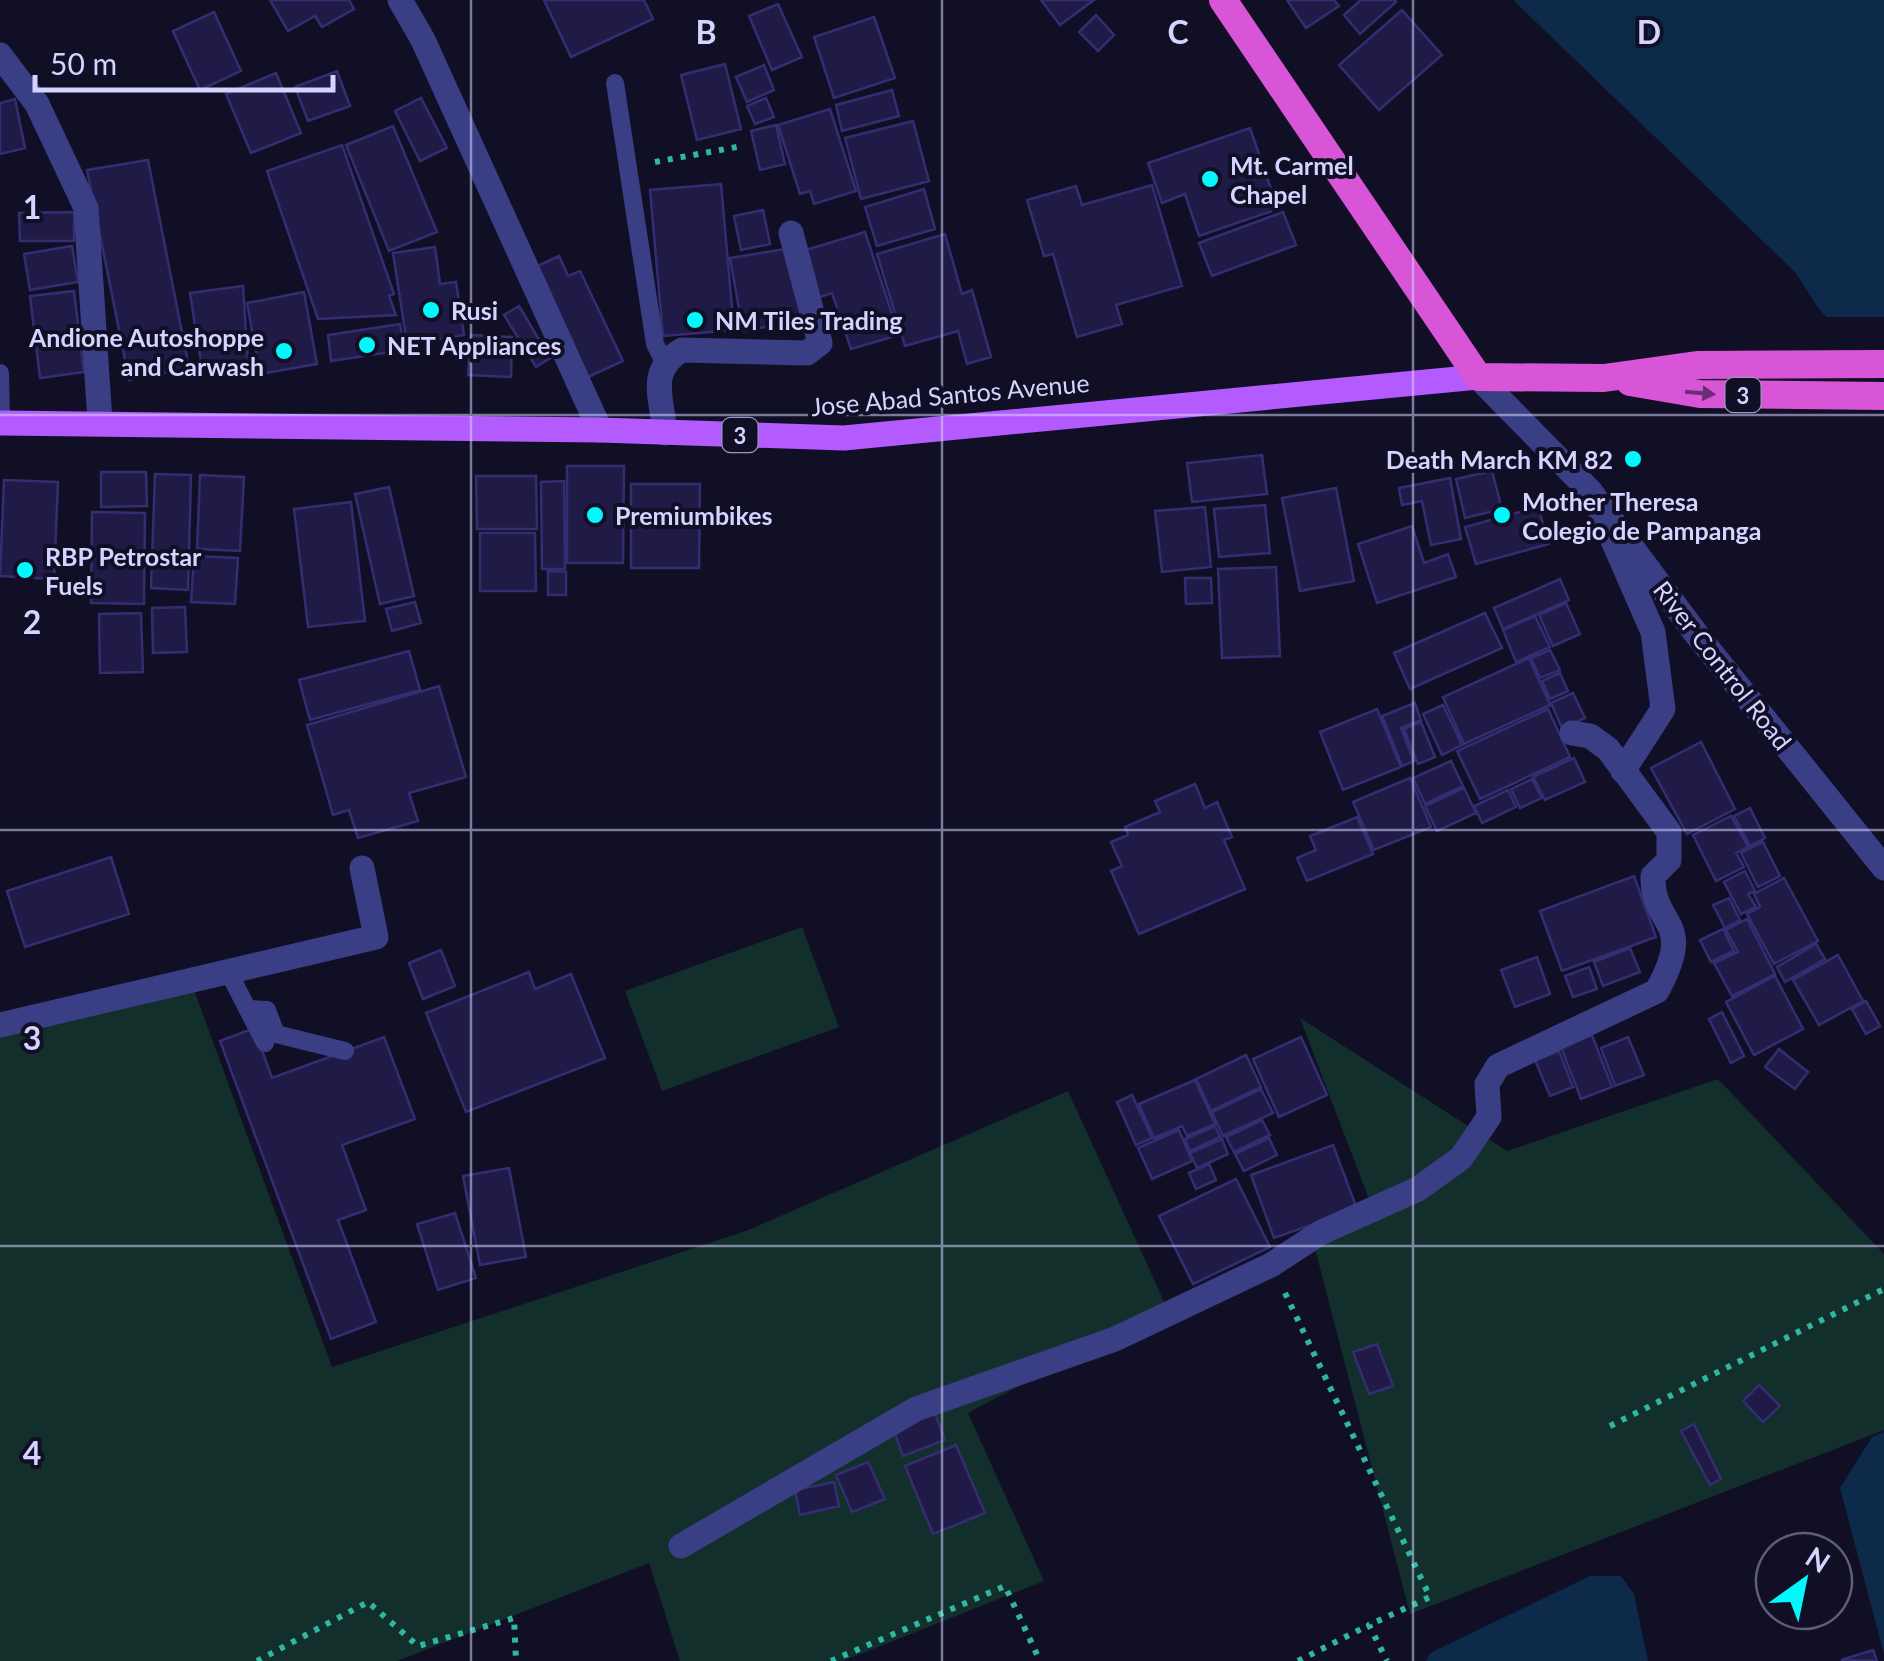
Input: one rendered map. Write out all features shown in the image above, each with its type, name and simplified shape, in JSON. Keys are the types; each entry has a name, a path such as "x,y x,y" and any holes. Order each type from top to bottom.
{"highway":[{"path":"1223,0 1478,376"},
{"name":"Jose Abad Santos Avenue","path":"1604,378 1697,365 1884,364"},
{"name":"Jose Abad Santos Avenue","path":"1478,376 1604,378 1700,394 1884,396"}],"main road":[{"name":"Jose Abad Santos Avenue","path":"0,423 600,430 844,438 1478,376"}],"street":[{"path":"400,0 423,40 600,430"},
{"path":"0,55 37,104 86,208 100,422"},
{"path":"665,433 659,372 664,360 682,350 816,350 820,343 790,233"},
{"name":"River Control Road","path":"1478,376 1590,490 1698,634 1884,868"},
{"path":"1590,490 1652,632 1663,708 1622,771"},
{"path":"682,1546 916,1408 1115,1339 1272,1265 1320,1233 1418,1189 1461,1158 1489,1117 1487,1084 1498,1066 1657,991 1669,969 1676,935 1652,887 1653,876 1669,860 1669,832 1608,749 1590,736 1572,733"},
{"path":"0,1024 229,974 376,936 362,868"}],"lane":[{"path":"615,84 655,344 664,360"},
{"path":"0,373 0,423"},
{"path":"229,974 251,1009 265,1043"},
{"path":"251,1009 267,1010 276,1034 345,1051"}],"path":[{"path":"629,167 742,146"},
{"path":"1272,1265 1430,1597 1298,1661"},
{"path":"1610,1426 1884,1289"},
{"path":"831,1661 1005,1586 1040,1661"},
{"path":"257,1661 368,1602 418,1646 514,1618 516,1661"},
{"path":"1369,1624 1388,1661"}],"green space":[{"path":"802,927 839,1027 662,1091 625,991"},
{"path":"194,990 332,1367 746,1231 1068,1091 1167,1308 968,1413 1044,1581 843,1661 680,1661 649,1563 397,1661 0,1661 0,1035"},
{"path":"1300,1018 1507,1151 1718,1079 1884,1254 1884,1430 1410,1614 1313,1241 1375,1215"}],"water":[{"path":"1513,0 1884,0 1884,388 1817,306 1795,272"},
{"path":"1884,1432 1884,1654 1840,1488 1872,1437"},
{"path":"1590,1576 1621,1576 1634,1594 1648,1661 1426,1661 1430,1653"}],"pier":[{"path":"1819,317 1884,317 1884,393 1880,392"}],"building":[{"path":"270,0 349,0 354,9 322,27 315,16 288,31"},
{"path":"544,0 644,0 653,19 571,57"},
{"path":"1041,0 1094,0 1060,25"},
{"path":"1287,0 1334,0 1339,6 1306,28"},
{"path":"1361,0 1396,2 1360,34 1344,15"},
{"path":"778,4 802,57 772,70 749,16"},
{"path":"1402,10 1442,55 1379,110 1339,65"},
{"path":"214,12 241,71 200,90 173,31"},
{"path":"1096,15 1114,35 1098,51 1079,32"},
{"path":"874,17 895,78 834,98 814,37"},
{"path":"725,64 741,129 697,140 681,75"},
{"path":"764,65 774,90 747,102 736,77"},
{"path":"337,71 350,106 308,121 295,87"},
{"path":"276,73 301,133 251,153 226,94"},
{"path":"892,90 899,116 842,131 836,105"},
{"path":"421,98 447,148 420,161 395,111"},
{"path":"766,98 774,117 755,124 747,106"},
{"path":"15,99 25,148 0,154 0,103"},
{"path":"830,109 856,191 814,204 810,191 800,194 778,125"},
{"path":"913,121 929,181 861,199 845,138"},
{"path":"776,125 785,164 760,170 751,131"},
{"path":"393,126 437,232 389,251 346,145"},
{"name":"Mt. Carmel Chapel","path":"1250,128 1278,209 1199,236 1185,194 1162,203 1148,163"},
{"path":"342,145 394,294 389,296 396,315 318,319 267,171"},
{"path":"148,160 189,368 129,380 87,170"},
{"path":"721,184 734,330 663,336 650,190"},
{"path":"1152,185 1182,286 1116,305 1122,324 1077,337 1053,254 1044,256 1027,200 1076,186 1082,205"},
{"path":"924,189 935,229 877,246 865,207"},
{"path":"763,210 770,244 741,250 734,216"},
{"path":"74,212 74,241 20,241 19,213"},
{"path":"1283,212 1296,245 1212,276 1199,243"},
{"path":"865,232 899,335 851,349 832,293 814,299 799,252"},
{"path":"945,234 962,294 972,290 991,357 967,364 958,331 905,346 877,254"},
{"path":"72,246 78,282 30,290 24,254"},
{"name":"Rusi","path":"435,247 440,284 456,282 464,335 407,344 393,253"},
{"path":"792,248 805,320 743,331 730,258"},
{"path":"559,256 568,276 580,271 623,361 584,379 531,269"},
{"path":"243,286 248,363 202,369 190,293"},
{"path":"74,291 84,372 40,378 30,296"},
{"path":"304,292 317,364 260,374 247,303"},
{"path":"519,306 550,358 536,367 504,315"},
{"path":"400,324 404,350 331,361 328,335"},
{"path":"471,335 512,337 511,377 468,375"},
{"path":"1262,455 1267,494 1192,502 1187,463"},
{"name":"Premiumbikes","path":"567,466 624,466 623,563 567,563"},
{"path":"1492,471 1502,509 1465,518 1456,479"},
{"path":"101,472 146,472 147,506 101,507"},
{"path":"155,474 191,475 188,590 151,588"},
{"path":"200,475 244,477 240,551 197,549"},
{"path":"476,476 536,476 537,529 477,529"},
{"path":"1450,478 1461,539 1431,545 1422,501 1402,505 1399,488"},
{"path":"4,480 58,482 54,579 0,576"},
{"path":"564,481 565,569 542,569 541,482"},
{"path":"631,484 700,484 699,568 631,568"},
{"path":"389,487 414,596 380,604 355,494"},
{"path":"1336,488 1354,581 1300,591 1282,498"},
{"path":"351,502 365,621 308,627 294,509"},
{"path":"1265,505 1270,553 1219,557 1214,509"},
{"path":"1205,507 1211,567 1162,572 1155,511"},
{"path":"1538,507 1549,544 1476,564 1465,527"},
{"path":"92,512 145,513 144,604 91,603"},
{"path":"1412,526 1424,563 1448,554 1456,577 1377,603 1358,544"},
{"path":"480,533 535,533 536,591 480,591"},
{"path":"194,556 238,558 235,604 191,602"},
{"path":"1276,567 1280,656 1222,658 1218,569"},
{"path":"548,571 566,572 566,595 548,595"},
{"path":"1185,578 1211,578 1212,603 1186,604"},
{"path":"1560,579 1569,600 1503,629 1494,608"},
{"path":"415,602 421,623 392,631 386,609"},
{"path":"1566,603 1580,634 1553,646 1539,615"},
{"path":"185,607 187,652 153,653 152,608"},
{"path":"141,613 143,672 100,673 99,614"},
{"path":"1485,613 1502,648 1410,689 1394,653"},
{"path":"1535,616 1550,647 1516,662 1503,630"},
{"path":"1550,650 1560,670 1540,678 1531,658"},
{"path":"409,651 420,690 310,720 299,680"},
{"path":"1529,658 1550,705 1464,744 1443,697"},
{"path":"1560,673 1568,691 1550,699 1542,681"},
{"path":"439,686 466,777 409,793 418,821 358,838 349,810 333,815 307,725"},
{"path":"1573,693 1585,718 1562,728 1551,703"},
{"path":"1415,703 1421,720 1401,728 1414,761 1402,766 1382,716"},
{"path":"1443,705 1462,745 1442,755 1423,714"},
{"path":"1377,709 1401,767 1343,790 1320,732"},
{"path":"1548,709 1570,757 1480,799 1457,751"},
{"path":"1421,722 1435,757 1418,764 1404,729"},
{"path":"1701,742 1735,809 1687,834 1651,768"},
{"path":"1574,758 1585,782 1545,800 1533,777"},
{"path":"1451,761 1463,786 1425,804 1413,778"},
{"path":"1410,778 1431,827 1374,850 1353,802"},
{"path":"1532,779 1542,798 1520,808 1511,789"},
{"path":"1195,784 1205,808 1217,802 1232,837 1224,840 1245,889 1139,934 1111,871 1122,866 1111,842 1128,835 1125,827 1160,812 1155,801"},
{"path":"1464,788 1476,813 1437,831 1425,806"},
{"path":"1508,790 1516,807 1482,823 1474,806"},
{"path":"1750,808 1765,838 1750,846 1734,816"},
{"path":"1731,816 1748,847 1736,853 1744,867 1716,881 1693,835"},
{"path":"1357,817 1373,854 1307,881 1297,858 1316,850 1310,836"},
{"path":"1763,842 1780,876 1758,887 1741,853"},
{"path":"111,857 129,914 25,947 7,891"},
{"path":"1745,871 1755,891 1748,894 1756,907 1741,914 1724,882"},
{"path":"1634,876 1656,937 1562,971 1540,911"},
{"path":"1784,878 1818,941 1774,964 1747,914 1760,907 1754,894"},
{"path":"1729,898 1740,920 1725,928 1713,905"},
{"path":"1747,919 1775,974 1732,996 1714,963 1738,952 1726,930"},
{"path":"1723,929 1734,951 1711,962 1700,940"},
{"path":"1816,944 1825,959 1785,982 1777,967"},
{"path":"1630,948 1640,972 1603,986 1594,962"},
{"path":"441,950 455,986 423,999 409,963"},
{"path":"1838,955 1863,1001 1819,1025 1793,980"},
{"path":"1537,957 1550,994 1515,1007 1501,970"},
{"path":"1589,967 1597,989 1573,997 1565,976"},
{"path":"529,972 535,989 571,974 605,1058 466,1112 426,1013"},
{"path":"1775,976 1803,1029 1754,1055 1726,1002"},
{"path":"1866,1001 1880,1026 1866,1034 1852,1009"},
{"path":"1722,1012 1744,1056 1731,1063 1709,1019"},
{"path":"254,1028 272,1078 384,1037 415,1119 342,1145 366,1210 338,1220 376,1322 331,1339 220,1041"},
{"path":"1592,1035 1612,1087 1581,1099 1561,1047"},
{"path":"1301,1037 1327,1095 1279,1117 1253,1059"},
{"path":"1628,1037 1644,1075 1615,1086 1601,1048"},
{"path":"1779,1049 1808,1072 1795,1089 1765,1067"},
{"path":"1559,1051 1573,1087 1550,1096 1535,1060"},
{"path":"1246,1055 1261,1087 1211,1111 1196,1079"},
{"path":"1195,1080 1215,1124 1187,1136 1182,1126 1154,1138 1139,1104"},
{"path":"1261,1089 1273,1113 1223,1136 1212,1112"},
{"path":"1132,1095 1152,1138 1136,1145 1117,1102"},
{"path":"1262,1120 1270,1135 1234,1152 1226,1137"},
{"path":"1215,1126 1220,1137 1190,1151 1185,1139"},
{"path":"1179,1130 1192,1161 1152,1179 1138,1148"},
{"path":"1269,1138 1277,1155 1244,1171 1235,1154"},
{"path":"1222,1139 1228,1154 1197,1168 1190,1153"},
{"path":"1333,1145 1357,1209 1274,1238 1251,1175"},
{"path":"1209,1164 1216,1180 1196,1189 1189,1173"},
{"path":"509,1168 526,1257 480,1265 463,1176"},
{"path":"1236,1179 1270,1247 1193,1284 1159,1216"},
{"path":"455,1213 476,1278 438,1290 417,1224"},
{"path":"1377,1344 1393,1386 1369,1394 1353,1352"},
{"path":"1759,1385 1780,1406 1763,1422 1743,1401"},
{"path":"934,1411 945,1440 903,1456 892,1426"},
{"path":"1694,1424 1721,1479 1710,1485 1681,1431"},
{"path":"956,1445 985,1513 933,1534 905,1466"},
{"path":"868,1462 885,1499 852,1512 836,1475"},
{"path":"834,1482 839,1506 800,1515 795,1490"},
{"path":"1873,1650 1877,1661 1841,1660"}],"place":[{"name":"Mt. Carmel Chapel","path":"1210,179"},
{"name":"Rusi","path":"431,310"},
{"name":"NM Tiles Trading","path":"695,320"},
{"name":"NET Appliances","path":"367,345"},
{"name":"Andione Autoshoppe and Carwash","path":"284,351"},
{"name":"Death March KM 82","path":"1633,459"},
{"name":"Premiumbikes","path":"595,515"},
{"name":"Mother Theresa Colegio de Pampanga","path":"1502,515"},
{"name":"RBP Petrostar Fuels","path":"25,570"}]}
